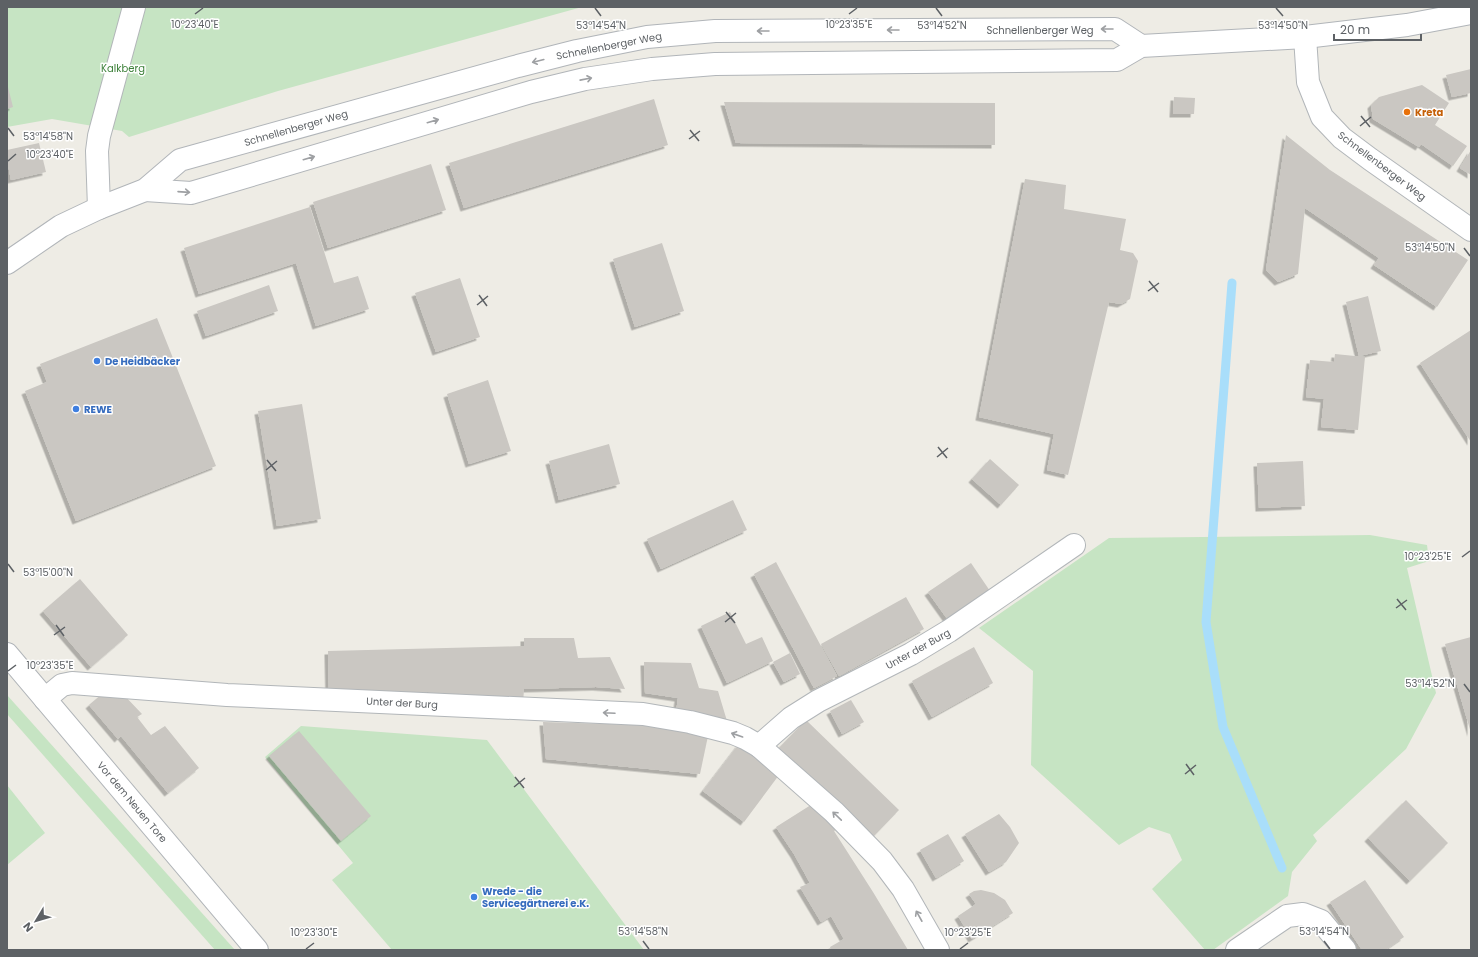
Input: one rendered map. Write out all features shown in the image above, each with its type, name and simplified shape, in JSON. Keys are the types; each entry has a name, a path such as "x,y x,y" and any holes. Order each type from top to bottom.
{"main road":[{"path":"99,208 97,151 99,136 134,7"},
{"path":"1305,37 1407,25 1471,13"},
{"name":"Schnellenberger Weg","path":"7,263 61,226 99,208 145,190 180,160 518,66 577,51 647,37 715,31 1115,29 1141,46"},
{"name":"Schnellenberger Weg","path":"145,190 191,192 531,92 585,79 652,69 715,64 1117,60 1141,46 1305,37 1308,82 1322,117 1342,138 1471,230"},
{"name":"Unter der Burg","path":"759,746 791,718 818,701 911,654 950,632 1074,546"},
{"name":"Vor dem Neuen Tore","path":"7,654 257,950"},
{"name":"Unter der Burg","path":"45,699 62,685 72,683 227,694 643,714 690,722 734,733 759,746 834,812 882,861 903,889 938,950"},
{"path":"1236,950 1287,916 1304,914 1320,921 1345,950"}],"green space":[{"name":"Kalkberg","path":"7,7 582,7 278,91 129,137 122,131 52,119 7,127"},
{"path":"1370,535 1427,545 1429,561 1407,568 1436,693 1406,749 1313,835 1317,841 1292,872 1288,896 1213,950 1205,950 1152,889 1182,860 1170,834 1149,827 1119,845 1031,765 1033,671 979,628 1109,538"},
{"path":"7,695 235,950 215,950 7,714"},
{"path":"301,726 487,740 644,950 392,950 332,880 353,863 265,757"},
{"path":"7,785 45,833 7,865"}],"building":[{"path":"1471,69 1471,93 1452,97 1446,75"},
{"path":"7,83 13,107 7,109"},
{"name":"Kreta","path":"1422,85 1449,103 1435,125 1467,146 1453,166 1421,144 1419,147 1373,119 1371,105 1379,97"},
{"path":"1174,97 1195,98 1194,114 1173,114"},
{"path":"654,99 668,145 464,208 449,163"},
{"path":"724,102 995,103 995,145 736,143"},
{"path":"1286,135 1330,170 1468,260 1437,307 1374,265 1379,258 1305,208 1298,274 1278,282 1266,270"},
{"path":"39,143 46,172 11,180 7,160 7,150"},
{"path":"1471,150 1471,175 1460,168"},
{"path":"431,164 446,210 328,248 313,202"},
{"path":"1025,179 1066,185 1064,209 1126,219 1120,250 1133,253 1138,261 1130,299 1121,304 1109,302 1068,475 1047,470 1054,434 979,417"},
{"path":"310,207 334,283 358,276 369,309 316,326 296,263 199,294 184,248"},
{"path":"662,243 684,311 635,327 613,259"},
{"path":"460,278 480,337 436,352 415,293"},
{"path":"269,285 278,311 206,336 197,311"},
{"path":"1368,296 1381,351 1359,356 1346,302"},
{"path":"157,318 216,466 76,521 25,391 47,382 40,364"},
{"path":"1471,330 1471,442 1420,363"},
{"path":"1335,354 1365,357 1358,430 1321,427 1324,399 1306,397 1310,360 1334,362"},
{"path":"488,380 511,451 469,464 447,394"},
{"path":"302,404 321,519 277,526 258,411"},
{"path":"609,444 620,484 559,500 549,461"},
{"path":"990,459 1019,485 1001,505 972,479"},
{"path":"1303,461 1305,506 1259,508 1257,463"},
{"path":"733,500 747,530 661,569 647,539"},
{"path":"776,562 837,676 814,688 754,574"},
{"path":"971,563 990,591 948,620 928,592"},
{"path":"80,579 128,635 91,667 43,611"},
{"path":"906,597 924,629 839,676 821,644"},
{"path":"730,612 746,644 762,637 773,661 727,683 701,626"},
{"path":"1471,637 1471,733 1445,644"},
{"path":"524,638 574,638 578,658 610,657 625,689 596,687 524,689 523,704 443,702 442,693 428,692 329,694 328,651 524,646"},
{"path":"974,647 993,683 932,717 912,681"},
{"path":"790,653 800,674 784,682 773,662"},
{"path":"644,662 691,663 699,688 718,691 727,721 676,712 678,698 645,693"},
{"path":"102,694 123,694 142,714 137,717 151,735 165,726 199,768 168,793 121,736 118,739 89,705"},
{"path":"851,700 864,722 842,734 830,711"},
{"path":"806,720 899,810 872,838 778,749"},
{"path":"543,722 641,725 708,736 700,774 546,759"},
{"path":"299,731 371,816 341,841 269,756"},
{"path":"739,744 779,775 744,822 703,791"},
{"path":"1406,800 1448,843 1410,881 1368,838"},
{"path":"814,803 838,829 834,831 908,950 831,950 830,947 844,939 831,916 821,922 800,887 810,883 794,854 776,827"},
{"path":"999,814 1010,827 1019,843 1006,862 989,872 965,834"},
{"path":"948,834 964,861 936,878 920,850"},
{"path":"1365,880 1404,937 1385,950 1362,950 1330,902"},
{"path":"981,890 994,893 1005,900 1013,913 972,939 958,916 976,904 969,894 974,891"}],"waterway":[{"path":"1232,283 1206,622 1223,727 1282,868"}],"place":[{"name":"Kreta","path":"1407,112"},
{"name":"De Heidbäcker","path":"97,361"},
{"name":"REWE","path":"76,409"},
{"name":"Wrede - die Servicegärtnerei e.K.","path":"474,897"}]}
